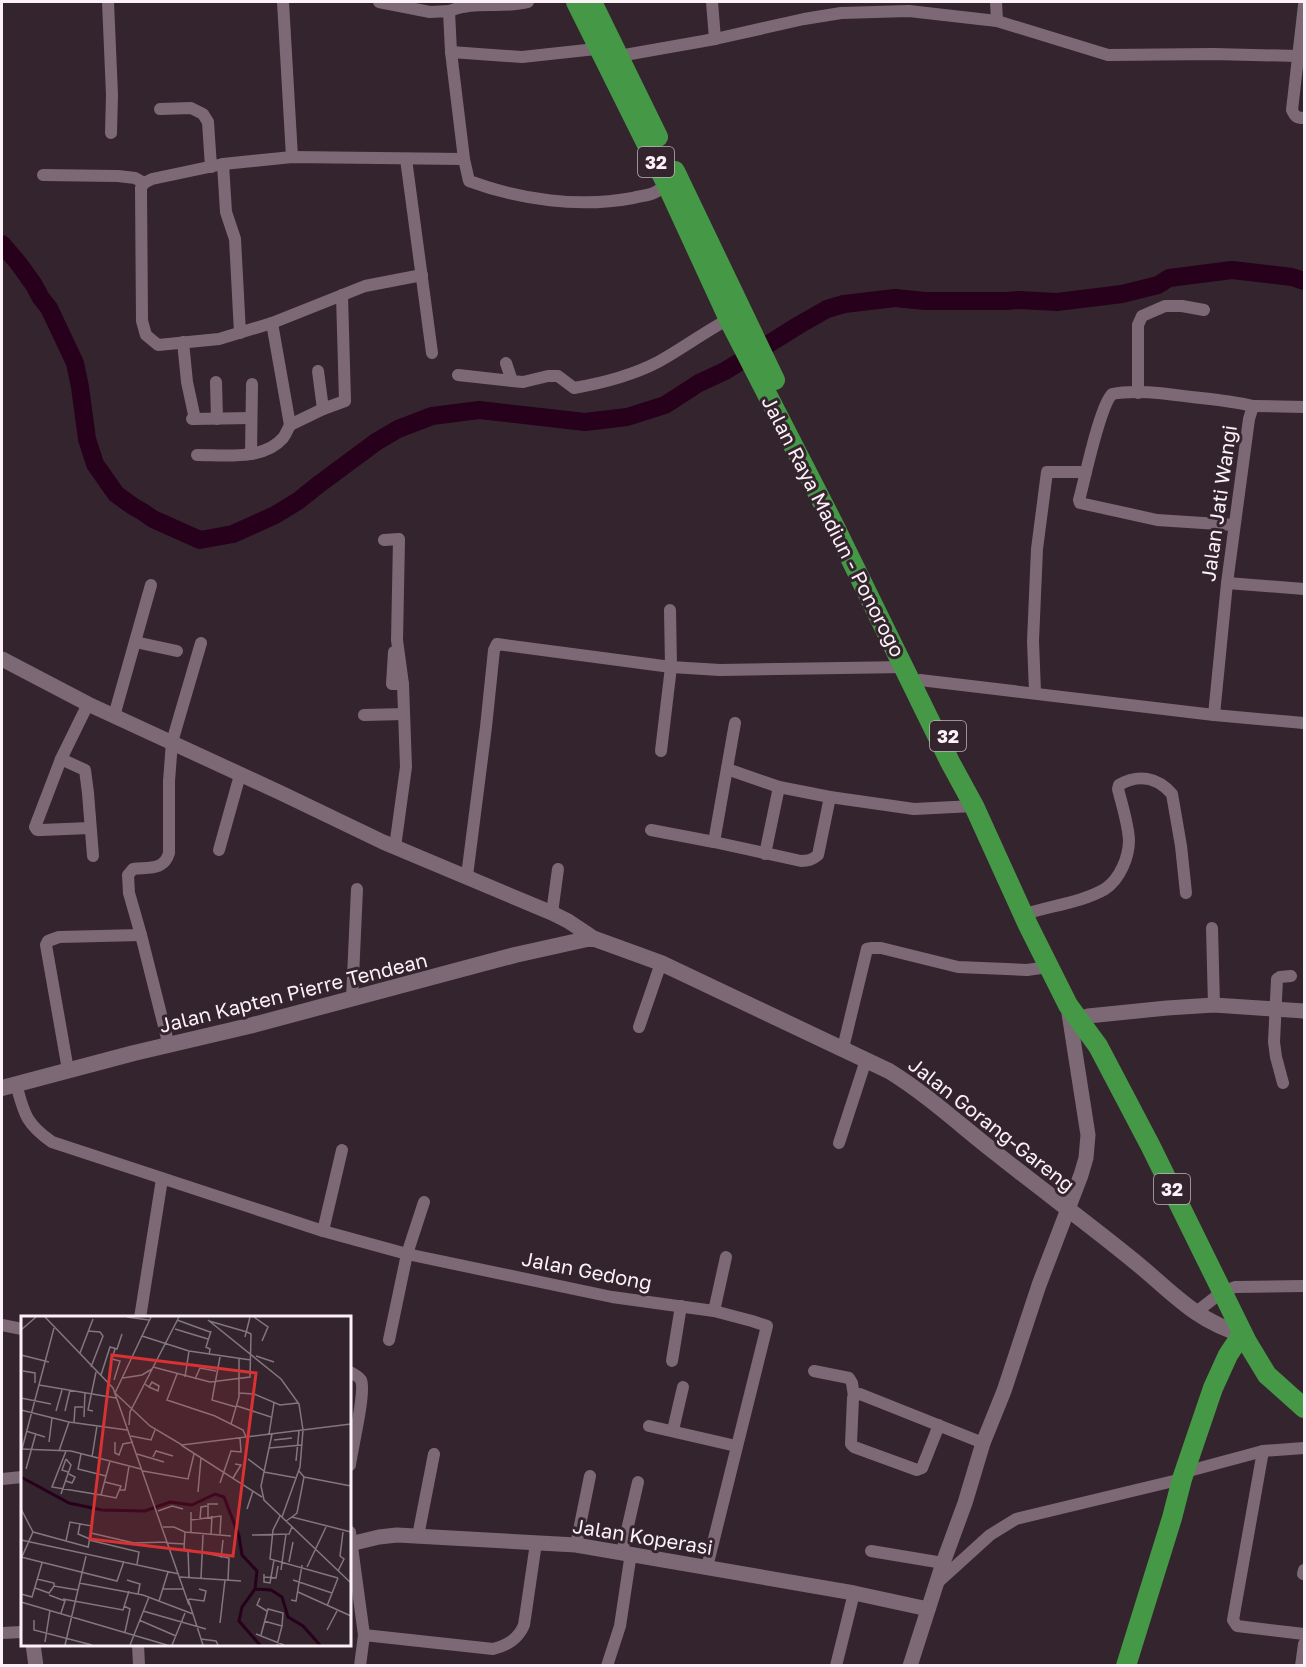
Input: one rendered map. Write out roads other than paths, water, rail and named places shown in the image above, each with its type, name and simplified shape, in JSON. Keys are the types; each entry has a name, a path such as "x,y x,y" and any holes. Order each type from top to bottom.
{"highway":[{"name":"Jalan Raya Madiun - Ponorogo","path":"576,2 611,51 700,240 728,323 793,428 839,520 950,762 1088,1016 1098,1046"},
{"name":"Jalan Raya Madiun - Ponorogo","path":"592,2 667,185 700,240"},
{"name":"Jalan Raya Madiun - Ponorogo","path":"839,520 871,568 920,680 1031,913 1048,967 1068,1005 1098,1046 1150,1145 1242,1334 1267,1369"},
{"path":"1126,1665 1213,1388 1228,1355 1242,1334"},
{"path":"1267,1369 1305,1395"},
{"path":"1267,1369 1305,1408"}],"main road":[{"name":"Jalan Kapten Pierre Tendean","path":"9,1086 249,1026 514,955 595,939"},
{"name":"Jalan Gorang-Gareng","path":"595,939 661,963 843,1048 909,1083 1134,1261 1195,1313 1225,1329 1242,1334"}],"street":[{"path":"108,2 112,95 111,133"},
{"path":"283,2 292,157"},
{"path":"379,2 411,5 430,12 449,11 460,5 468,4 501,5 528,2"},
{"path":"712,2 715,39"},
{"path":"996,2 997,21"},
{"path":"1305,5 1292,110 1295,116 1305,118"},
{"path":"451,52 522,57 611,51 715,39 804,19 909,6 997,21 1108,55 1298,56"},
{"path":"449,11 451,52 464,159 470,181 493,190 585,204 618,201 652,194 667,185"},
{"path":"160,109 191,108 203,114 208,122 226,212 235,239 240,333"},
{"path":"422,275 365,286 272,323 219,339 158,345 146,335 142,321 141,188 144,183 152,179 217,165 292,157 464,159"},
{"path":"406,159 432,353"},
{"path":"43,175 118,176 135,178 144,183"},
{"path":"290,425 322,409 345,401 342,295"},
{"path":"1138,393 1138,325 1142,316 1165,306 1204,310"},
{"path":"197,455 251,454 271,447 284,437 290,425 272,323"},
{"path":"458,375 523,382 558,376 574,388 603,383 632,374 728,323"},
{"path":"183,342 194,419 251,418"},
{"path":"506,363 512,381"},
{"path":"318,371 322,409"},
{"path":"216,382 217,419"},
{"path":"251,454 252,384"},
{"name":"Jalan Jati Wangi","path":"1214,715 1234,525 1249,418 1253,406 1238,402 1166,394 1115,393 1108,398 1079,501 1083,504 1157,520 1234,525"},
{"path":"1253,406 1305,407"},
{"path":"1035,692 1033,641 1037,549 1047,472 1086,472"},
{"path":"384,540 399,540 397,640 393,658 392,684 403,684 406,767 395,847"},
{"path":"1227,583 1305,589"},
{"path":"114,716 151,585"},
{"path":"661,752 671,667 670,610"},
{"path":"135,642 177,651"},
{"path":"169,1046 129,893 128,874 133,869 160,866 167,861 170,853 169,781 172,742 201,643"},
{"path":"467,876 495,645 671,667 720,670 905,667"},
{"path":"2,659 88,704 395,847 552,913 595,939"},
{"path":"920,680 1214,715 1305,723"},
{"path":"88,704 61,759 35,827 37,830 90,828"},
{"path":"364,715 404,714"},
{"path":"714,842 735,723"},
{"path":"61,759 85,770 93,856"},
{"path":"727,769 779,787 830,797 914,809 974,806"},
{"path":"219,850 240,775"},
{"path":"1031,913 1104,890 1116,878 1129,849 1129,837 1118,789 1119,785 1141,778 1154,779 1172,794 1186,893"},
{"path":"765,854 779,787"},
{"path":"651,830 801,861 813,859 818,855 830,797"},
{"path":"552,913 558,869"},
{"path":"352,999 357,889"},
{"path":"1212,928 1214,1005"},
{"path":"68,1070 46,945 48,941 75,935 141,936"},
{"path":"843,1048 867,949 881,948 958,967 1027,970 1048,967"},
{"path":"639,1027 661,963"},
{"path":"1283,1083 1274,1049 1277,979 1291,976"},
{"path":"910,1665 983,1443 1005,1391 1039,1285 1082,1175 1088,1135 1068,1005"},
{"path":"1088,1016 1214,1005 1305,1011"},
{"path":"838,1143 866,1060"},
{"name":"Jalan Gedong","path":"9,1086 30,1123 51,1142 323,1231 407,1254 612,1297 714,1311 767,1326 707,1567"},
{"path":"323,1231 342,1150"},
{"path":"140,1316 162,1179"},
{"path":"388,1341 407,1254 424,1202"},
{"path":"714,1311 726,1257"},
{"path":"1195,1313 1222,1292 1238,1286 1305,1286"},
{"path":"672,1361 681,1306"},
{"path":"2,1325 21,1329"},
{"path":"814,1371 849,1378 852,1383 854,1396 851,1424 852,1446 917,1470 922,1468 939,1425"},
{"path":"351,1372 358,1376 362,1385 351,1459"},
{"path":"674,1430 683,1387"},
{"path":"854,1396 860,1394 983,1443"},
{"path":"649,1426 736,1446"},
{"path":"936,1584 990,1536 1016,1519 1184,1475 1263,1451 1305,1448"},
{"path":"1263,1451 1233,1620 1237,1626 1305,1634"},
{"path":"418,1536 434,1454"},
{"path":"576,1545 590,1476"},
{"path":"2,1479 21,1477"},
{"path":"607,1665 620,1626 626,1552 638,1482"},
{"name":"Jalan Koperasi","path":"351,1539 418,1536 576,1545 854,1593 928,1609"},
{"path":"364,1635 493,1649 502,1647 513,1640 524,1625 536,1543"},
{"path":"351,1546 364,1635 360,1665"},
{"path":"871,1551 943,1563"},
{"path":"837,1665 854,1593"},
{"path":"2,1633 21,1632"},
{"path":"1301,1665 1305,1644"},
{"path":"33,1646 36,1665"},
{"path":"138,1646 139,1665"}],"waterway":[{"path":"2,244 19,264 49,308 75,363 87,439 95,464 116,494 153,519 200,540 233,534 275,515 298,501 376,442 398,429 432,416 479,410 585,422 627,417 665,405 827,309 844,304 895,298 925,301 1057,302 1122,294 1158,285 1169,278 1232,270 1292,277 1304,281"}]}
